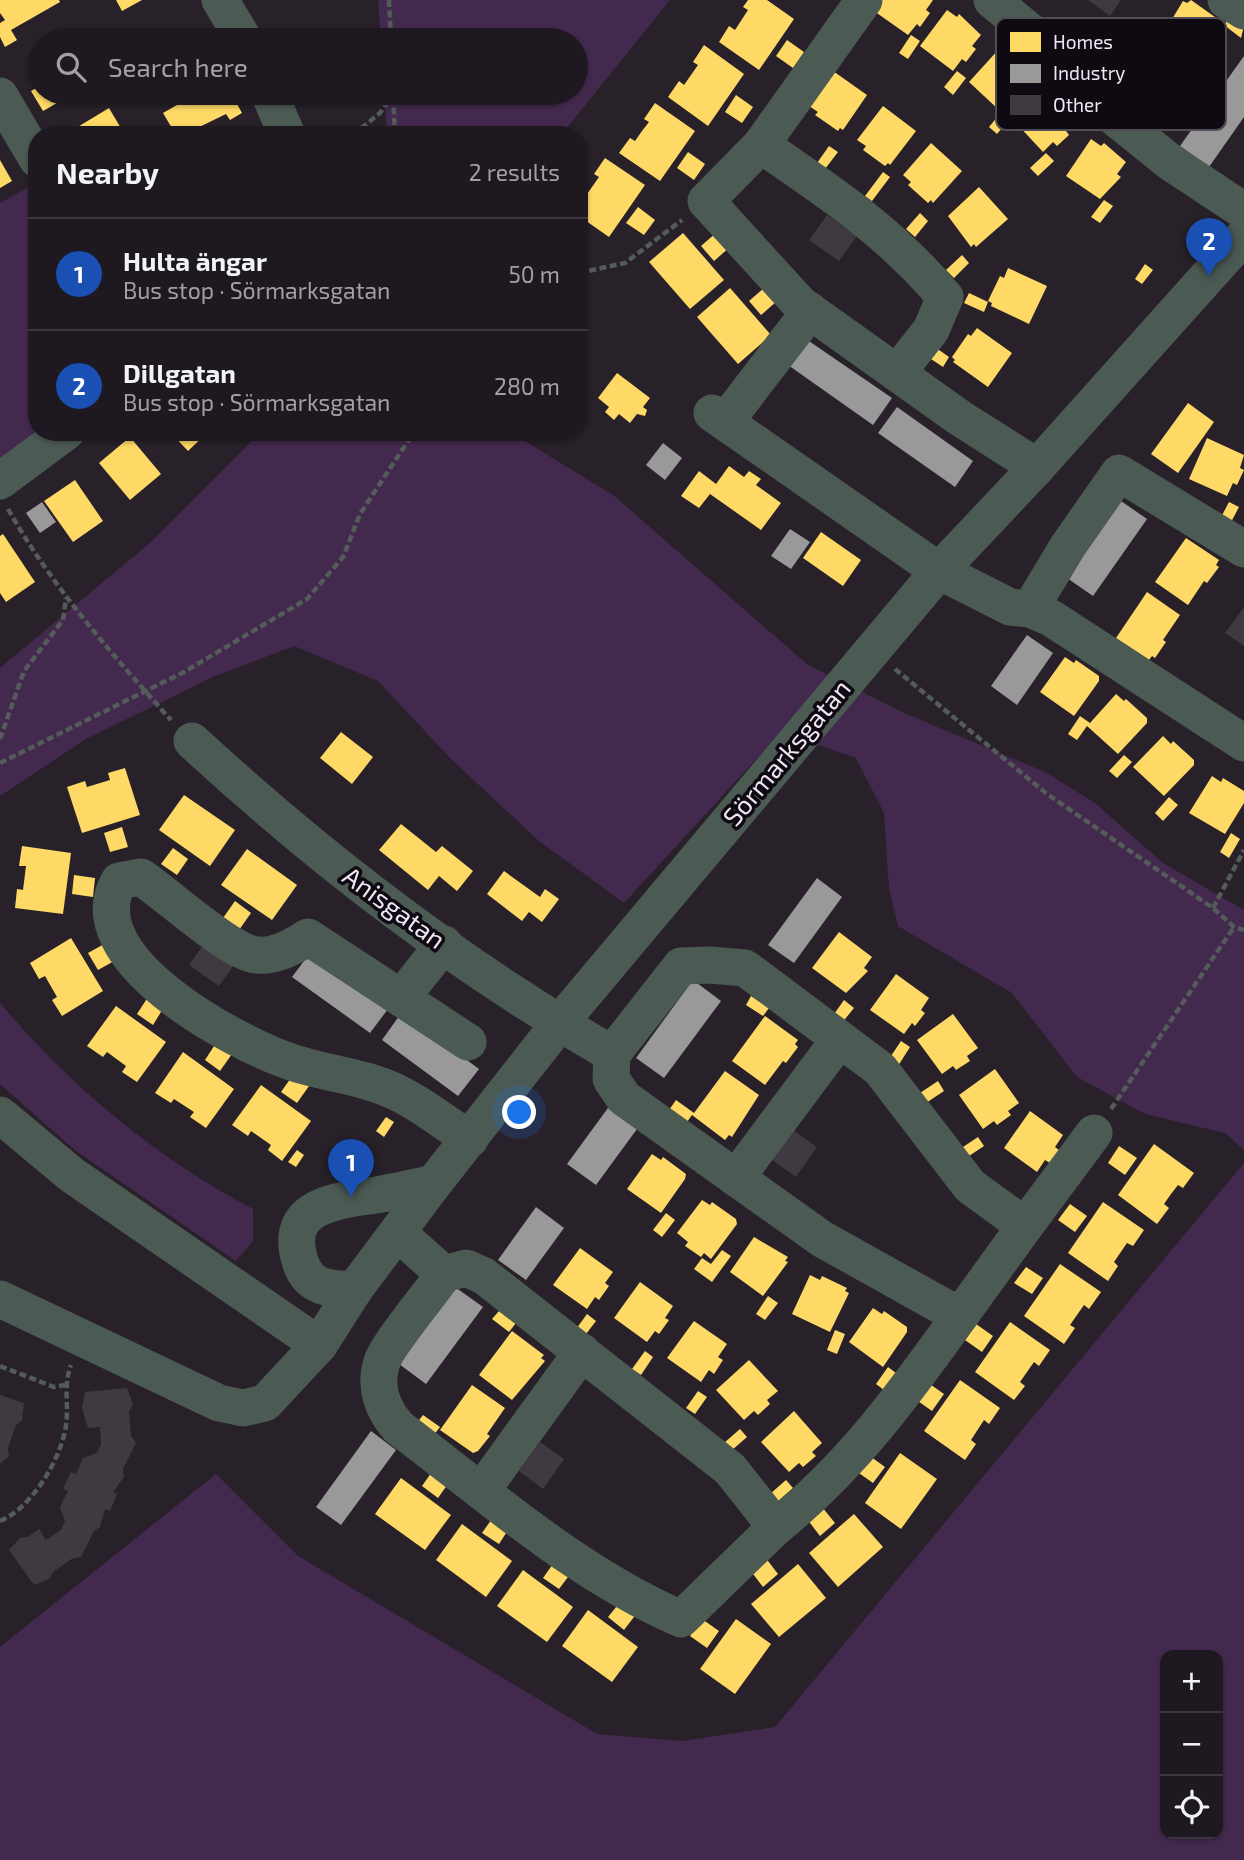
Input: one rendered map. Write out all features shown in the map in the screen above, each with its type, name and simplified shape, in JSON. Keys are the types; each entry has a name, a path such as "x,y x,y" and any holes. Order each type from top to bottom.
{"street":[{"path":"220,0 237,28"},
{"path":"864,0 761,145 706,201 800,304 1037,467"},
{"path":"992,0 1014,18"},
{"path":"1226,0 1244,11"},
{"path":"0,96 28,144"},
{"path":"274,105 283,126"},
{"path":"1130,130 1170,162 1244,211"},
{"path":"761,145 864,216 911,257 945,297 931,330 897,373"},
{"name":"Sörmarksgatan","path":"0,1299 219,1403 243,1409 265,1403 319,1345 354,1290 558,1025 939,571 1037,467 1244,236"},
{"path":"810,311 718,418 939,571 1010,607 1030,609 1051,618 1244,743"},
{"path":"3,494 57,441"},
{"path":"1030,609 1068,546 1119,473 1244,550"},
{"name":"Anisgatan","path":"192,741 268,811 365,888 558,1025 612,1054"},
{"path":"468,1042 308,937 270,955 254,955 233,947 141,877 119,881 112,893 109,915 130,958 177,1002 235,1038 292,1062 398,1093 470,1139"},
{"path":"401,998 444,944"},
{"path":"960,1316 822,1238 624,1098 611,1079 612,1054 681,966 745,968 880,1069 970,1186 1025,1226"},
{"path":"736,1178 839,1040"},
{"path":"3,1122 72,1175 319,1345"},
{"path":"776,1527 730,1469 484,1276 466,1268 444,1274 382,1362 379,1396 385,1413 398,1427 574,1559 644,1603 681,1619 776,1527 820,1492 870,1435 1094,1133"},
{"path":"354,1290 327,1289 313,1283 303,1269 297,1242 306,1216 326,1203 434,1183"},
{"path":"398,1233 444,1274"},
{"path":"482,1490 582,1352"}],"path":[{"path":"389,0 390,28"},
{"path":"364,126 385,105"},
{"path":"394,105 395,126"},
{"path":"588,271 625,263 706,201"},
{"path":"0,763 145,692 307,599 343,557 360,514 408,441"},
{"path":"3,494 32,552 98,640 192,741"},
{"path":"0,739 24,671 63,620 66,598"},
{"path":"893,668 1047,794 1213,908 1234,927 1244,930"},
{"path":"1213,908 1244,850"},
{"path":"1094,1133 1234,927"},
{"path":"0,1521 30,1501 59,1450 66,1425 65,1385 75,1354"},
{"path":"0,1366 54,1387 65,1385"}],"shaded area":[{"path":"378,0 670,0 588,102 588,28 380,28"},
{"path":"386,105 585,105 568,126 387,126"},
{"path":"28,188 28,440 0,466 0,203"},
{"path":"252,441 525,441 613,495 808,665 904,713 1045,772 1095,803 1163,863 1244,910 1244,1150 1225,1133 1145,1114 1077,1077 1012,993 898,926 889,888 884,813 856,758 781,732 624,903 539,841 450,758 378,681 294,646 213,677 86,739 0,796 0,668 151,542"},
{"path":"0,1003 55,1063 116,1118 182,1167 253,1209 253,1241 236,1261 76,1151 0,1084"},
{"path":"1244,1163 1244,1860 0,1860 0,1647 216,1474 298,1556 597,1734 682,1741 775,1727"}],"building: Homes":[{"path":"0,0 60,2 11,30 17,40 5,47 0,37 0,23 5,20 0,13"},
{"path":"116,0 142,0 122,11"},
{"path":"748,0 767,0 794,19 759,70 719,42 729,26 735,30 748,10 743,7"},
{"path":"882,0 933,0 926,10 930,13 920,27 917,24 908,35 874,11"},
{"path":"1191,0 1216,18 1173,18 1183,1 1187,3"},
{"path":"947,10 957,17 959,14 981,35 972,46 976,49 966,62 962,59 953,71 920,46"},
{"path":"1230,16 1244,26 1241,38 1226,27"},
{"path":"911,35 920,41 908,59 899,53"},
{"path":"787,40 804,52 793,68 776,56"},
{"path":"704,45 744,74 708,126 668,97 679,81 684,85 698,65 693,62"},
{"path":"996,52 996,107 969,82"},
{"path":"833,71 867,95 843,130 840,128 838,131 815,115 818,112 809,106"},
{"path":"957,71 966,78 953,95 944,87"},
{"path":"736,95 753,107 742,123 725,112"},
{"path":"655,103 695,131 660,181 619,153 630,138 635,141 649,122 644,119"},
{"path":"39,105 54,105 43,111"},
{"path":"177,105 238,105 242,113 230,120 226,114 201,126 171,126 163,113"},
{"path":"883,106 916,131 890,165 888,163 885,166 863,150 866,146 857,140"},
{"path":"109,108 120,126 79,126"},
{"path":"996,118 996,130 1000,130 997,134 989,127"},
{"path":"1022,130 1067,130 1069,135 1057,146 1053,142 1043,152"},
{"path":"1091,139 1101,146 1104,143 1126,162 1117,174 1121,177 1100,199 1066,176"},
{"path":"931,143 962,171 933,203 931,200 928,203 908,185 911,182 903,175"},
{"path":"829,146 838,152 825,169 817,163"},
{"path":"688,152 705,164 694,180 677,168"},
{"path":"1046,153 1054,161 1038,176 1030,168"},
{"path":"605,158 645,185 609,237 588,222 588,193 599,177 594,174"},
{"path":"0,160 12,181 0,188"},
{"path":"883,172 890,177 872,201 865,196"},
{"path":"979,187 1008,219 976,247 974,244 971,247 948,216"},
{"path":"1104,200 1113,206 1100,223 1091,217"},
{"path":"638,207 655,220 644,235 626,223"},
{"path":"920,213 928,221 915,237 906,229"},
{"path":"717,232 730,247 714,261 701,246"},
{"path":"683,233 724,280 690,309 649,262"},
{"path":"962,255 969,263 954,278 946,270"},
{"path":"1145,264 1153,270 1142,284 1135,279"},
{"path":"1008,268 1047,286 1029,324 991,306 992,303 988,301 1000,276 1004,278"},
{"path":"765,287 777,301 761,315 749,301"},
{"path":"730,288 771,335 738,364 697,317"},
{"path":"969,293 988,302 984,312 964,303"},
{"path":"977,328 1012,353 988,387 953,362 955,360 952,357 968,334 971,336"},
{"path":"932,345 949,357 943,367 925,355"},
{"path":"617,373 650,398 643,407 647,410 645,416 637,414 630,423 619,414 614,420 605,412 609,407 598,398"},
{"path":"1188,403 1214,422 1178,473 1151,454"},
{"path":"1207,438 1244,455 1240,468 1244,470 1237,485 1233,483 1227,496 1189,479"},
{"path":"125,441 133,441 161,474 130,500 99,463"},
{"path":"179,441 199,441 188,451"},
{"path":"729,466 744,477 749,471 761,479 756,485 781,503 761,530 710,494 699,508 681,496 699,471 716,484"},
{"path":"75,480 103,521 73,542 44,501"},
{"path":"1229,502 1239,507 1229,526 1219,521"},
{"path":"821,532 861,560 843,586 803,558"},
{"path":"3,534 35,582 6,602 0,593 0,536"},
{"path":"1186,538 1219,560 1216,565 1219,567 1207,583 1204,581 1188,605 1155,582"},
{"path":"1147,592 1180,615 1163,640 1166,642 1155,658 1152,656 1149,660 1116,638"},
{"path":"1065,657 1074,663 1076,660 1099,676 1099,681 1074,716 1040,692"},
{"path":"1116,694 1124,701 1126,699 1147,718 1147,723 1118,754 1087,726 1077,740 1068,734 1080,716 1090,723"},
{"path":"341,732 373,757 352,784 320,758"},
{"path":"1163,736 1171,744 1173,741 1194,760 1194,765 1164,796 1133,767"},
{"path":"1124,755 1132,762 1117,778 1109,771"},
{"path":"125,768 140,815 82,833 67,787 85,781 87,787 110,780 108,773"},
{"path":"1212,776 1221,782 1223,778 1244,791 1244,803 1225,834 1189,813"},
{"path":"184,795 235,830 210,866 159,830"},
{"path":"1169,797 1178,805 1163,821 1155,813"},
{"path":"401,824 436,852 442,846 473,871 457,891 439,876 428,890 379,850"},
{"path":"122,827 128,847 110,852 104,833"},
{"path":"1231,833 1240,839 1229,858 1220,852"},
{"path":"22,846 71,853 63,914 15,908 17,889 23,890 26,866 19,866"},
{"path":"173,848 188,859 177,875 161,864"},
{"path":"247,849 297,885 272,920 221,885"},
{"path":"504,871 540,897 545,889 559,899 542,922 529,912 522,921 487,894"},
{"path":"74,875 95,878 93,897 72,894"},
{"path":"235,901 251,913 239,930 223,918"},
{"path":"839,932 872,957 864,968 868,971 846,993 812,968"},
{"path":"71,938 103,991 62,1016 52,1000 57,997 45,976 39,979 30,963"},
{"path":"106,943 116,960 98,970 88,953"},
{"path":"896,974 929,998 921,1010 925,1013 915,1026 912,1023 904,1034 870,1010"},
{"path":"751,996 769,1008 763,1016 746,1005"},
{"path":"148,997 164,1007 153,1025 137,1014"},
{"path":"844,1000 854,1008 841,1024 832,1017"},
{"path":"116,1006 166,1042 137,1082 122,1072 126,1066 107,1052 103,1057 87,1046"},
{"path":"953,1014 978,1048 967,1056 970,1061 956,1070 953,1066 942,1074 917,1040"},
{"path":"765,1016 798,1040 795,1044 798,1047 786,1063 783,1061 765,1085 732,1061"},
{"path":"901,1041 910,1047 898,1066 889,1059"},
{"path":"216,1043 232,1054 220,1071 205,1060"},
{"path":"183,1052 234,1089 206,1128 190,1117 194,1112 174,1099 171,1103 155,1093"},
{"path":"995,1069 1019,1103 1008,1111 1011,1115 997,1125 994,1121 983,1129 959,1095"},
{"path":"725,1071 759,1095 732,1137 729,1135 725,1140 692,1115 687,1122 669,1110 676,1100 694,1113"},
{"path":"293,1075 309,1086 297,1103 281,1092"},
{"path":"938,1081 944,1091 926,1103 920,1093"},
{"path":"261,1085 311,1121 282,1161 268,1150 271,1145 251,1131 248,1136 232,1125"},
{"path":"1030,1111 1063,1135 1055,1147 1059,1150 1050,1163 1045,1160 1037,1172 1004,1148"},
{"path":"386,1117 394,1122 384,1137 376,1131"},
{"path":"978,1137 984,1146 966,1158 960,1149"},
{"path":"1154,1144 1194,1173 1183,1188 1178,1185 1171,1194 1164,1204 1169,1208 1157,1224 1118,1195"},
{"path":"1119,1146 1137,1158 1125,1175 1108,1163"},
{"path":"297,1150 304,1155 296,1167 288,1162"},
{"path":"652,1154 661,1160 663,1157 686,1174 661,1213 627,1189"},
{"path":"702,1200 710,1205 712,1202 736,1219 737,1224 711,1259 704,1253 701,1257 685,1246 688,1242 677,1233"},
{"path":"1103,1202 1144,1230 1133,1246 1127,1243 1114,1262 1118,1266 1108,1281 1068,1253"},
{"path":"1070,1204 1087,1216 1075,1232 1058,1220"},
{"path":"666,1213 675,1220 662,1237 653,1230"},
{"path":"754,1237 788,1257 785,1261 788,1262 763,1296 730,1272"},
{"path":"580,1248 613,1272 605,1283 609,1286 599,1300 595,1297 587,1309 553,1285"},
{"path":"722,1250 731,1256 712,1282 694,1269 702,1258 711,1264"},
{"path":"1060,1264 1101,1292 1089,1309 1084,1305 1070,1325 1075,1328 1064,1344 1024,1316"},
{"path":"1026,1267 1043,1278 1032,1294 1014,1283"},
{"path":"810,1275 820,1280 822,1276 847,1288 845,1291 849,1293 830,1332 792,1314"},
{"path":"640,1282 673,1306 665,1318 669,1320 659,1334 655,1331 647,1342 614,1318"},
{"path":"768,1296 778,1303 765,1320 756,1314"},
{"path":"873,1308 882,1314 884,1311 907,1327 907,1332 883,1367 849,1342"},
{"path":"499,1311 516,1323 509,1332 492,1319"},
{"path":"587,1314 596,1321 583,1338 574,1332"},
{"path":"694,1321 727,1344 718,1357 723,1360 714,1374 709,1370 701,1382 667,1358"},
{"path":"1010,1322 1050,1350 1039,1366 1034,1362 1020,1382 1025,1386 1014,1400 975,1372"},
{"path":"976,1324 993,1336 982,1352 965,1340"},
{"path":"835,1330 845,1334 837,1354 827,1350"},
{"path":"512,1331 544,1355 541,1358 545,1361 512,1400 479,1375"},
{"path":"645,1351 653,1357 641,1375 632,1369"},
{"path":"749,1360 778,1391 767,1400 770,1404 758,1415 754,1411 744,1420 716,1390"},
{"path":"888,1367 896,1373 884,1390 876,1384"},
{"path":"960,1380 1000,1408 989,1424 984,1420 971,1440 976,1444 965,1460 924,1431"},
{"path":"927,1382 944,1394 932,1411 915,1399"},
{"path":"472,1385 505,1408 487,1434 490,1436 478,1451 473,1453 440,1430"},
{"path":"698,1391 707,1397 695,1414 686,1408"},
{"path":"794,1411 822,1443 812,1452 816,1456 803,1467 799,1463 789,1472 761,1442"},
{"path":"423,1415 440,1427 433,1436 416,1424"},
{"path":"740,1429 747,1437 731,1451 724,1443"},
{"path":"900,1453 937,1479 901,1529 865,1503"},
{"path":"867,1454 885,1467 873,1483 856,1471"},
{"path":"434,1469 450,1481 438,1498 422,1486"},
{"path":"401,1478 451,1515 425,1550 375,1514"},
{"path":"786,1480 793,1488 777,1502 770,1494"},
{"path":"822,1507 835,1523 820,1536 807,1519"},
{"path":"854,1514 883,1547 838,1587 809,1553"},
{"path":"494,1516 510,1527 499,1544 482,1533"},
{"path":"462,1524 512,1561 486,1597 436,1560"},
{"path":"765,1557 778,1574 763,1587 750,1570"},
{"path":"555,1561 571,1573 559,1589 543,1578"},
{"path":"798,1564 826,1598 779,1637 751,1604"},
{"path":"523,1570 573,1607 547,1642 497,1606"},
{"path":"621,1601 637,1613 624,1630 608,1617"},
{"path":"588,1610 638,1647 612,1682 562,1646"},
{"path":"702,1619 719,1631 707,1648 690,1636"},
{"path":"736,1619 771,1644 735,1694 700,1669"}],"building: Industry":[{"path":"1244,56 1244,117 1209,167 1180,146 1191,130 1226,130 1226,81"},
{"path":"806,339 892,398 873,425 788,365"},
{"path":"897,407 973,461 955,487 878,433"},
{"path":"663,443 682,458 665,480 646,465"},
{"path":"1121,501 1147,519 1093,596 1067,578"},
{"path":"42,502 56,522 40,533 26,513"},
{"path":"790,529 810,542 791,569 771,556"},
{"path":"1027,635 1053,653 1017,705 991,686"},
{"path":"817,878 842,897 794,963 768,945"},
{"path":"313,949 391,1005 370,1033 292,977"},
{"path":"693,980 721,1001 664,1078 636,1058"},
{"path":"402,1012 479,1069 458,1096 382,1040"},
{"path":"608,1108 637,1129 596,1185 567,1164"},
{"path":"536,1207 564,1228 526,1280 498,1260"},
{"path":"455,1287 483,1307 426,1384 399,1364"},
{"path":"371,1431 396,1450 341,1525 316,1507"}],"building: Other":[{"path":"1088,0 1121,0 1110,16"},
{"path":"827,215 857,236 839,261 809,240"},
{"path":"1244,607 1244,646 1225,633"},
{"path":"206,941 236,962 219,986 189,965"},
{"path":"793,1130 817,1147 796,1177 772,1160"},
{"path":"127,1388 133,1404 129,1411 131,1436 136,1443 123,1469 124,1477 113,1492 117,1494 110,1511 105,1509 100,1527 94,1531 81,1557 73,1558 53,1572 49,1579 34,1585 9,1550 20,1538 28,1537 39,1529 46,1540 61,1530 65,1521 60,1507 68,1491 63,1489 71,1472 76,1474 83,1458 97,1453 101,1444 100,1427 88,1428 82,1408 85,1392"},
{"path":"0,1395 24,1403 22,1420 16,1425 8,1448 9,1456 0,1464"},
{"path":"540,1442 564,1459 543,1489 519,1471"}],"place":[{"name":"Dillgatan","path":"1209,276"},
{"name":"Hulta ängar","path":"351,1197"}]}
